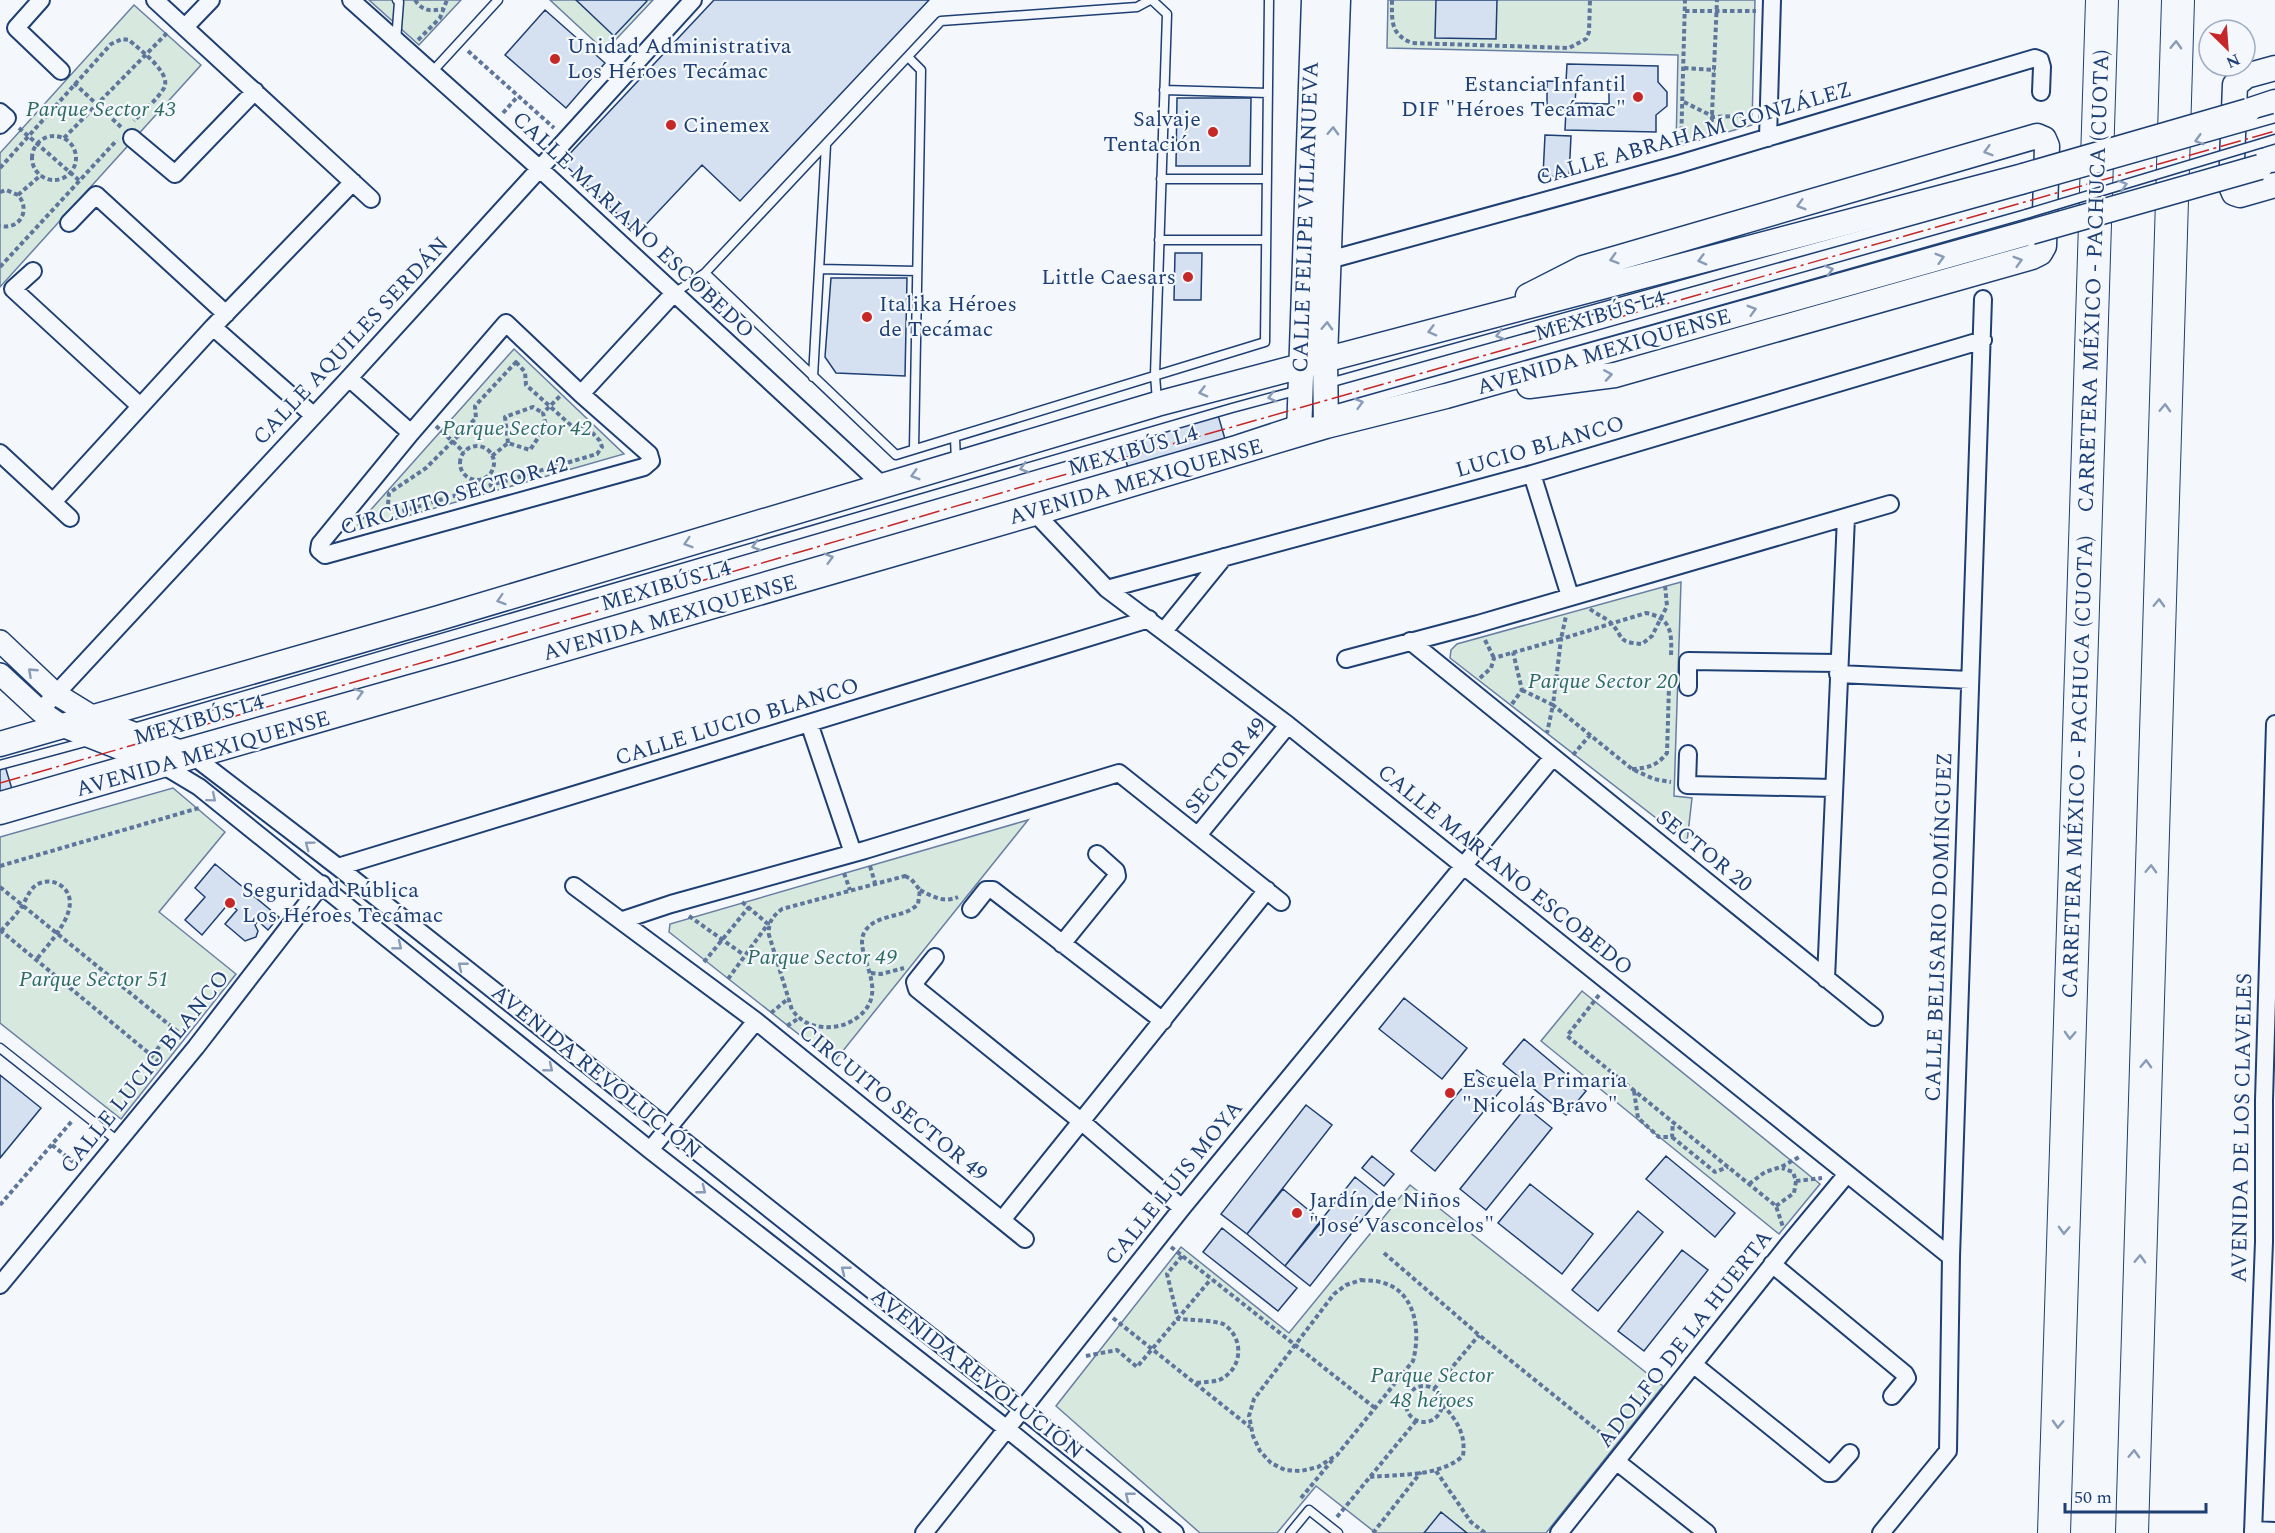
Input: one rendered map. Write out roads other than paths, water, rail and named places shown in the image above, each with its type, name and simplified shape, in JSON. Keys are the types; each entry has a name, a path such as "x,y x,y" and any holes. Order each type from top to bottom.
{"highway":[{"name":"CARRETERA MÉXICO - PACHUCA (CUOTA)","path":"2054,1533 2102,0"},
{"path":"2132,1533 2178,0"}],"main road":[{"name":"CALLE FELIPE VILLANUEVA","path":"1312,421 1310,383 1314,0"},
{"name":"CALLE FELIPE VILLANUEVA","path":"1326,359 1338,0"},
{"path":"2268,165 2240,195 2234,193 2231,186 2235,85 2246,76 2275,68"},
{"path":"0,744 62,726 98,731 439,618 1157,404 1310,383 1326,359 2023,183 2275,102"},
{"path":"1446,396 1615,375 2032,257 2040,253 2044,246 2047,146 2044,140 2037,136 1583,268 1486,317"},
{"name":"AVENIDA MEXIQUENSE","path":"0,812 166,756 194,756 1035,513 1312,421 1446,396 2029,223 2268,165"}],"street":[{"path":"41,0 16,28 61,71"},
{"path":"155,0 371,199"},
{"path":"181,24 212,0"},
{"name":"CALLE MARIANO ESCOBEDO","path":"351,0 540,169 882,485"},
{"name":"CALLE AQUILES SERDÁN","path":"40,711 349,378 693,0"},
{"path":"1768,138 1772,5"},
{"name":"CALLE ABRAHAM GONZÁLEZ","path":"1329,260 1680,164 2035,58 2040,60 2042,67 2041,92"},
{"path":"128,135 175,174 255,91"},
{"path":"53,502 213,327 353,182"},
{"path":"69,223 96,195 226,314"},
{"path":"33,271 13,289 140,406"},
{"path":"576,389 674,293"},
{"name":"CALLE BELISARIO DOMÍNGUEZ","path":"1881,1533 1948,1451 1952,1257 1983,299"},
{"name":"CIRCUITO SECTOR 42","path":"506,323 576,389 649,454 651,461 644,466 325,555 319,550 320,544 425,416 506,323"},
{"path":"213,327 313,415"},
{"name":"LUCIO BLANCO","path":"1107,589 1532,474 1983,340"},
{"path":"349,378 411,433"},
{"path":"0,453 70,518"},
{"path":"1532,474 1570,596"},
{"path":"1346,659 1478,624 1890,504"},
{"name":"CALLE MARIANO ESCOBEDO","path":"1035,513 1107,589 1288,725 1952,1257"},
{"path":"1826,979 1846,517"},
{"path":"1164,631 1224,557"},
{"name":"CALLE LUCIO BLANCO","path":"338,867 1149,619"},
{"name":"AVENIDA REVOLUCIÓN","path":"0,641 98,731 138,757 166,756"},
{"name":"SECTOR 20","path":"1410,641 1874,1017"},
{"path":"1688,687 1688,661 1838,669 1970,680"},
{"path":"0,674 40,711 62,726"},
{"path":"623,921 671,904 853,853 809,723"},
{"name":"AVENIDA DE LOS CLAVELES","path":"2253,1532 2267,1380 2275,724"},
{"name":"SECTOR 49","path":"1199,834 1288,725"},
{"name":"AVENIDA REVOLUCIÓN","path":"98,731 121,731 166,756 217,803 650,1150 1007,1429 1135,1533"},
{"path":"1688,754 1687,785 1833,788"},
{"name":"AVENIDA REVOLUCIÓN","path":"194,756 338,867 1175,1533"},
{"path":"1463,865 1554,758"},
{"name":"SECTOR 49","path":"853,853 1119,773 1199,834 1281,902"},
{"path":"1062,944 1117,876 1116,871 1098,854"},
{"name":"CALLE LUIS MOYA","path":"924,1533 1182,1208 1463,865"},
{"name":"CALLE LUCIO BLANCO","path":"0,1285 196,1047 322,885"},
{"name":"CIRCUITO SECTOR 49","path":"574,886 756,1021 1025,1239"},
{"path":"974,905 986,890 993,890 1163,1022"},
{"path":"1002,1220 1267,890"},
{"path":"935,957 915,982 917,989 1082,1122 1182,1208"},
{"path":"650,1150 756,1021"},
{"name":"ADOLFO DE LA HUERTA","path":"1559,1533 1772,1264 1847,1174"},
{"path":"1772,1264 1905,1374 1907,1378 1892,1396"},
{"path":"1693,1364 1828,1473 1835,1471 1850,1453"},
{"path":"1620,1456 1707,1533"},
{"path":"2253,1532 2275,1532"}],"lane":[{"path":"397,0 402,46"},
{"path":"432,72 498,0"},
{"path":"674,293 705,273 941,21 1137,7 1151,0 1167,14 1155,375 1157,404"},
{"path":"705,273 896,455 1264,342 1269,0"},
{"path":"908,57 921,70 914,449"},
{"path":"1164,90 1268,93"},
{"name":"MEXIBÚS L4","path":"121,731 1310,383 2023,183 2275,118"},
{"path":"2268,165 2275,139"},
{"path":"813,376 826,144"},
{"path":"1161,179 1267,179"},
{"name":"MEXIBÚS L4","path":"166,756 479,660 1235,440 1312,421 2029,223"},
{"path":"1159,240 1266,240"},
{"path":"819,269 917,271"},
{"path":"955,437 956,463"},
{"path":"0,765 98,731"},
{"name":"MEXIBÚS L4","path":"0,796 138,757"},
{"path":"0,1048 119,1142"},
{"path":"1290,1533 1309,1510 1338,1533"}],"place":[{"name":"Unidad Administrativa Los Héroes Tecámac","path":"555,59"},
{"name":"Estancia Infantil DIF \"Héroes Tecámac\"","path":"1638,97"},
{"name":"Cinemex","path":"671,125"},
{"name":"Salvaje Tentación","path":"1213,132"},
{"name":"Little Caesars","path":"1188,277"},
{"name":"Italika Héroes de Tecámac","path":"867,317"},
{"name":"Seguridad Pública Los Héroes Tecámac","path":"230,903"},
{"name":"Escuela Primaria \"Nicolás Bravo\"","path":"1450,1093"},
{"name":"Jardín de Niños \"José Vasconcelos\"","path":"1297,1213"}],"park label":[{"name":"Parque Sector 43","path":"101,109"},
{"name":"Parque Sector 42","path":"517,428"},
{"name":"Parque Sector 20","path":"1603,681"},
{"name":"Parque Sector 49","path":"822,957"},
{"name":"Parque Sector 51","path":"94,979"},
{"name":"Parque Sector 48 héroes","path":"1432,1388"}]}
